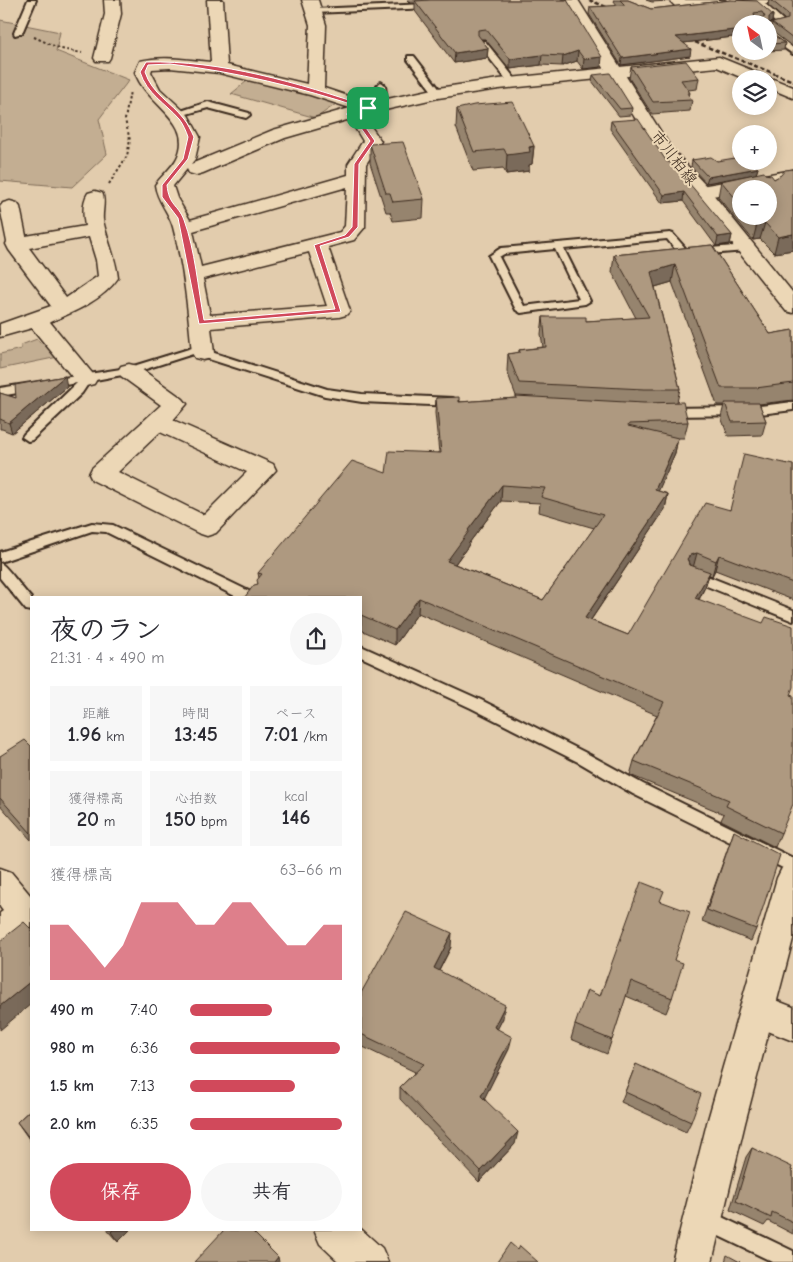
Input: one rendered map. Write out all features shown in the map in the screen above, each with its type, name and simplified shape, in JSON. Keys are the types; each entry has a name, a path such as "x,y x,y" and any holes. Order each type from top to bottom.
{"street":[{"path":"102,58 113,14 112,0"},
{"path":"215,0 219,68"},
{"name":"市川柏線","path":"570,0 664,151 701,192 793,307"},
{"path":"676,5 763,0"},
{"path":"312,6 318,25 319,38 315,90"},
{"path":"196,169 271,137 376,106 438,93 513,82 719,62 738,70"},
{"path":"203,353 201,322 183,228 180,218 165,197 164,185 186,159 191,137 182,119 154,94 146,82 143,72 146,64 219,68 376,106"},
{"path":"777,86 793,93"},
{"path":"193,275 347,236 355,227 356,164 372,141 358,120 349,114"},
{"path":"701,192 793,176"},
{"path":"183,228 356,178"},
{"path":"0,331 36,319 62,307 96,290 108,278 105,256 95,230 91,212 95,197"},
{"path":"10,207 16,244 19,250 62,307"},
{"path":"16,244 95,230"},
{"path":"201,322 339,311 317,245"},
{"path":"36,319 86,379"},
{"path":"129,371 175,404 101,474 207,527 264,470 157,422"},
{"path":"692,1262 702,1217 793,878"},
{"path":"0,882 22,919"},
{"path":"758,1010 793,1024"},
{"path":"335,1231 368,1262"}],"lane":[{"path":"18,33 32,0"},
{"path":"744,1 767,15"},
{"path":"312,6 427,6"},
{"path":"778,40 793,52"},
{"path":"482,43 513,82"},
{"path":"412,58 438,93"},
{"path":"376,106 381,85"},
{"path":"176,114 208,105 246,115"},
{"path":"558,246 585,302 521,310 494,256 501,250 670,236 684,253 746,248"},
{"path":"0,392 129,371 192,351 325,392 362,398 466,402"},
{"path":"28,437 78,390 86,379"},
{"path":"657,412 751,411 793,406"},
{"path":"0,557 92,527 108,528 246,596"},
{"path":"0,568 13,587 30,605"},
{"path":"692,575 793,616"},
{"path":"362,651 476,704 585,758 638,789 793,866"},
{"path":"702,1217 793,1261"}],"path":[{"path":"18,33 41,38 61,49 102,58"},
{"path":"95,197 104,192 127,156 130,140 126,120 129,94 132,85 143,72"}],"shaded area":[{"path":"0,20 60,32 56,51 129,80 99,119 107,154 72,187 0,181"},
{"path":"252,77 320,96 336,104 316,118 231,94"},
{"path":"37,339 40,343 45,341 58,357 0,369 0,354 21,349 21,345"}],"building":[{"path":"567,0 602,57 584,59 578,51 563,56 542,55 510,59 486,29 478,30 478,35 488,48 455,53 415,1"},
{"path":"620,0 628,0 651,9 731,0 757,1 773,15 764,15 762,12 754,13 754,15 732,15 732,30 676,37 691,49 622,58 590,7 625,5"},
{"path":"771,0 793,0 793,39 778,28 778,22 788,19 788,14"},
{"path":"778,38 785,43 778,43"},
{"path":"686,61 699,78 681,80 690,93 687,93 692,100 653,102 631,67"},
{"path":"610,73 632,108 620,109 593,75"},
{"path":"513,102 534,146 529,147 530,152 507,155 504,149 474,152 457,109 474,105"},
{"path":"638,119 667,162 670,162 732,235 718,237 684,192 664,195 611,121"},
{"path":"403,142 424,199 393,202 390,193 386,193 370,144"},
{"path":"711,157 717,161 732,158 732,170 747,170 708,177 692,160"},
{"path":"793,169 793,234 778,237 767,225 777,225 777,180 732,180 732,194 721,181 764,172 771,175 774,179 785,170"},
{"path":"712,245 770,334 793,330 793,383 756,388 721,388 675,265 651,272 680,389 519,383 508,354 520,352 519,350 546,347 543,317 586,317 586,321 649,317 614,255"},
{"path":"65,376 9,423 0,419 0,393 16,398 15,385"},
{"path":"516,396 644,403 683,402 688,422 629,424 628,426 678,438 655,490 668,494 585,618 628,635 705,503 730,510 744,454 793,465 793,583 719,555 716,561 697,553 690,555 687,559 690,565 710,572 695,598 763,623 766,617 793,626 793,687 790,695 793,696 793,804 781,833 726,806 729,800 634,761 664,702 419,598 395,630 362,615 362,596 246,596 254,585 258,584 257,580 262,574 258,573 352,461 386,473 389,451 441,453 436,398 459,397 459,402 517,398","holes":["502,485 545,488 541,497 603,515 543,600 447,561"]},
{"path":"725,403 759,403 766,421 732,422"},
{"path":"25,740 30,745 30,832 0,798 0,756"},
{"path":"734,831 780,855 756,929 707,910"},
{"path":"641,882 664,891 660,901 690,912 674,960 683,963 672,998 631,981 612,1040 575,1025 587,990 600,996"},
{"path":"406,912 452,933 434,968 505,1005 494,1027 512,1037 481,1096 518,1132 481,1171 400,1087 424,1064 362,1034 362,991"},
{"path":"24,922 30,928 30,982 0,1006 0,941"},
{"path":"636,1064 701,1094 691,1122 625,1092"},
{"path":"30,1110 30,1139 17,1122"},
{"path":"752,1148 792,1167 793,1222 772,1212 771,1218 736,1201"},
{"path":"223,1231 252,1231 278,1257 274,1262 194,1262"},
{"path":"510,1243 518,1250 520,1246 538,1262 497,1262"},
{"path":"727,1255 740,1262 725,1262"}],"railway":[{"path":"589,0 619,12"},
{"path":"682,37 793,81"}],"route":[{"path":"170,63 210,66 315,90 368,108 349,114 358,120 372,141 356,164 355,227 347,236 317,245 339,311 201,322 183,228 180,218 165,197 164,185 186,159 191,137 182,119 154,94 146,82 143,72 146,64 170,63"}]}
